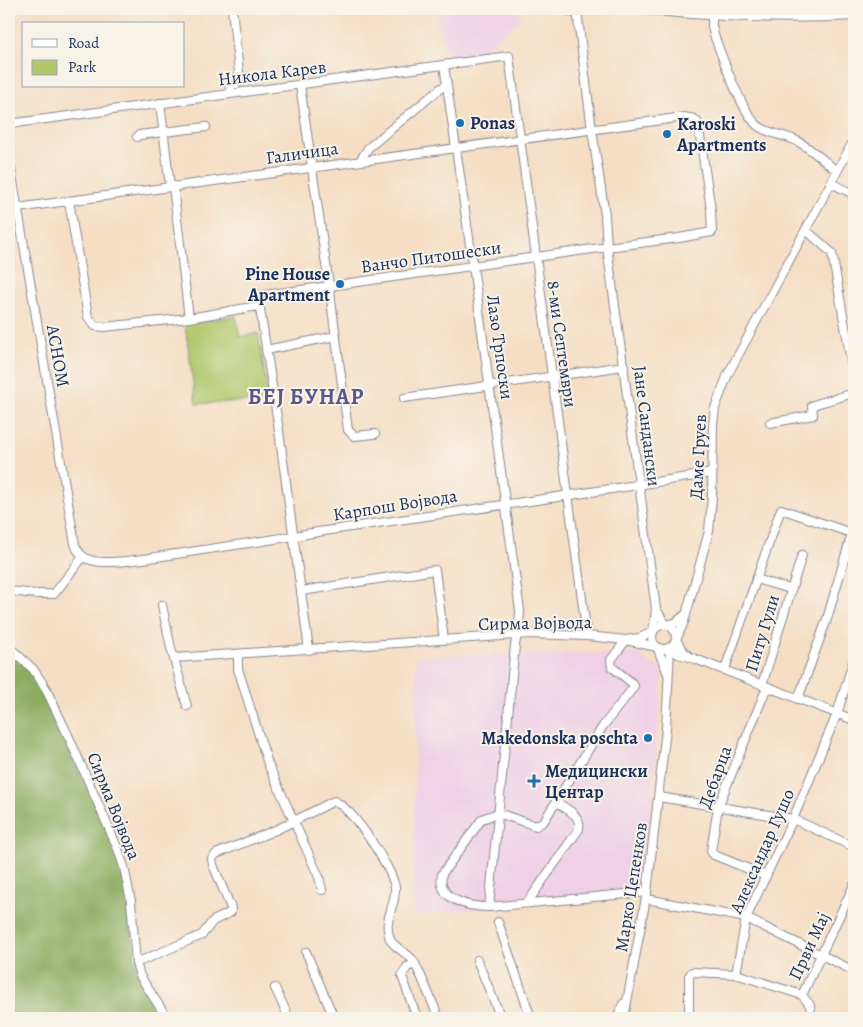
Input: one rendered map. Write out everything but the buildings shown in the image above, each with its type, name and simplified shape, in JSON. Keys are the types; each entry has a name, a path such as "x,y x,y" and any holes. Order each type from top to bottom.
{"main road":[{"path":"566,9 581,10"},
{"path":"646,9 712,15 854,15"}],"street":[{"path":"231,93 230,85 237,84 240,81 232,9"},
{"name":"Јане Сандански","path":"581,10 592,130 605,215 607,247 656,609 653,632"},
{"path":"712,15 714,35 739,96 752,119 759,127 806,146 837,171"},
{"name":"Никола Карев","path":"9,124 509,56"},
{"name":"8-ми Септември","path":"509,56 587,636"},
{"name":"Лазо Трпоски","path":"444,65 520,610 489,907"},
{"path":"300,85 348,430 354,436 375,434"},
{"path":"360,161 368,148 440,88 447,85"},
{"path":"160,104 189,318"},
{"path":"592,130 684,117 694,119 698,123 699,128 711,210 712,232 607,247"},
{"path":"137,137 139,135 206,127"},
{"name":"Галичица","path":"17,208 592,130"},
{"name":"Даме Груев","path":"676,640 681,631 709,531 713,425 721,391 728,374 854,140"},
{"name":"АСНОМ","path":"9,158 75,544 78,552 83,557"},
{"path":"831,183 851,193 854,197"},
{"path":"69,201 88,316 95,326 104,327 189,318 258,306 278,424 309,650"},
{"path":"806,230 832,253 850,328 854,377"},
{"name":"Ванчо Питошески","path":"258,306 258,296 607,247"},
{"path":"266,350 336,336"},
{"path":"404,398 624,366"},
{"path":"770,423 813,415 812,406 854,393"},
{"name":"Карпош Војвода","path":"83,557 95,561 113,562 293,537 712,473"},
{"name":"Питу Гули","path":"724,669 781,509 853,534"},
{"path":"798,699 827,619 853,534"},
{"name":"Питу Гули","path":"764,686 790,589 802,554"},
{"path":"9,591 44,595 54,594 83,557"},
{"path":"302,591 436,570 444,640"},
{"name":"Питу Гули","path":"756,579 790,589"},
{"path":"162,605 187,706"},
{"name":"Јане Сандански","path":"656,609 666,625"},
{"path":"686,614 680,620 658,626 653,632 639,638 626,640 611,660 610,664 634,686 603,726 544,821 536,826 498,813 482,819 448,863 440,882 442,889 461,904 478,907 647,896 746,918 854,971"},
{"path":"666,625 673,629 676,640 687,656"},
{"path":"653,632 653,642 668,674"},
{"name":"Сирма Војвода","path":"174,658 518,634 587,636 626,640"},
{"path":"626,640 664,649 670,647 676,640"},
{"name":"Сирма Војвода","path":"9,647 32,669 45,687 118,849 131,901 136,963 140,976 167,1018"},
{"path":"670,647 674,652 687,656"},
{"path":"668,674 670,647"},
{"path":"238,654 238,668 268,764 319,877 322,890"},
{"path":"670,664 687,656"},
{"name":"Питу Гули","path":"687,656 854,720"},
{"path":"837,714 854,659"},
{"name":"Марко Цепенков","path":"630,986 647,896 659,797 668,697 668,674"},
{"name":"Дебарца","path":"764,686 718,807 711,850 714,855 766,876"},
{"name":"Александар Гушо","path":"736,974 746,918 793,819 837,714"},
{"path":"659,797 793,819 854,847"},
{"path":"136,963 202,935 213,921 231,912 213,865 212,859 216,854 257,838 334,801 347,810 381,854 389,869 394,887 394,901 387,918 389,936 392,942 413,960 440,1018"},
{"path":"527,903 579,829 580,823 578,818 556,802"},
{"name":"Први Мај","path":"811,1018 810,1005 802,995 854,885"},
{"path":"498,922 531,1018"},
{"path":"306,952 334,1018"},
{"path":"478,960 501,1018"},
{"path":"415,964 407,967 402,976 416,1018"},
{"path":"689,1018 689,976 692,972 736,974 802,995"},
{"path":"617,1018 630,986"},
{"path":"624,1018 630,986"},
{"path":"275,988 290,1018"}],"shaded area":[{"path":"440,9 514,9 522,19 469,61 453,63 436,26"},
{"name":"Медицински Центар","path":"637,653 662,671 645,892 413,915 416,656"}],"green space":[{"path":"236,316 240,337 258,333 269,400 196,404 185,324"},
{"path":"9,647 45,687 124,867 136,963 167,1018 9,1018"}],"place":[{"name":"Ponas","path":"460,123"},
{"name":"Karoski Apartments","path":"667,134"},
{"name":"Pine House Apartment","path":"340,284"},
{"name":"Makedonska poschta","path":"648,738"},
{"name":"Медицински Центар","path":"534,781"}],"district":[{"name":"БЕЈ БУНАР","path":"306,396"}]}
